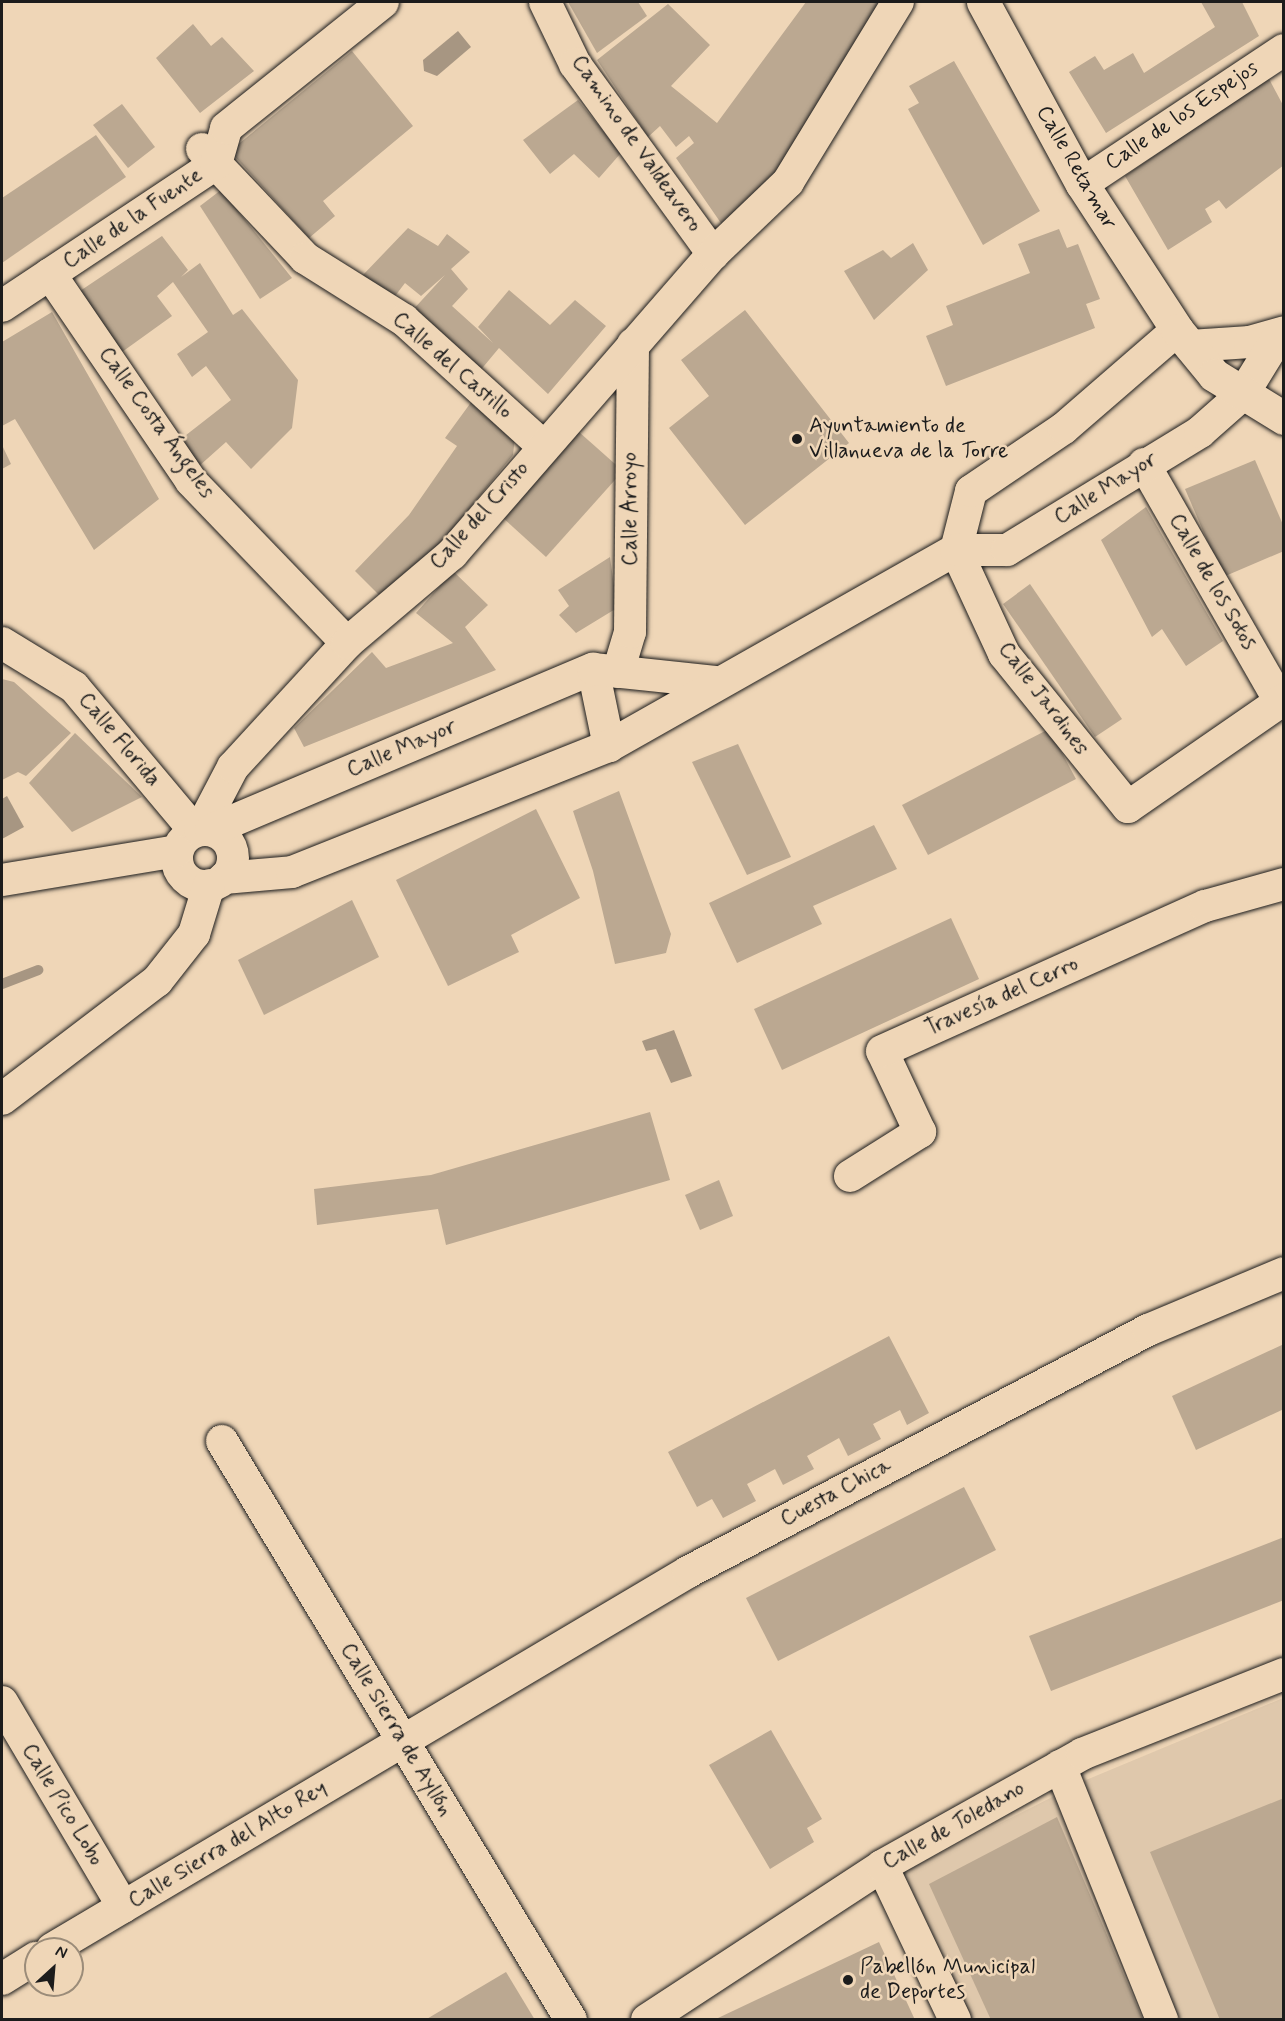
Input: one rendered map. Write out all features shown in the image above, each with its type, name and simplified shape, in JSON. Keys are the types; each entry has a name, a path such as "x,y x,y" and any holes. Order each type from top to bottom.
{"street":[{"name":"Calle de la Fuente","path":"2,306 50,274 207,155 226,128 383,2"},
{"name":"Camino de Valdeavero","path":"545,2 575,64 713,254"},
{"name":"Calle del Cristo","path":"196,835 233,767 347,643 452,554 542,445 713,254 788,182 898,2"},
{"name":"Calle Retamar","path":"983,2 1082,184 1184,338 1214,375 1284,418"},
{"name":"Calle de los Espejos","path":"1082,184 1284,50"},
{"name":"Calle del Castillo","path":"207,155 305,258 404,320 542,445"},
{"name":"Calle Costa Ángeles","path":"50,274 191,481 347,643"},
{"path":"956,550 971,491 1064,428 1184,338 1250,342 1282,333"},
{"name":"Calle Mayor","path":"217,882 292,872 609,746 717,682 956,550 1007,550 1144,464 1200,432 1243,394 1282,333"},
{"path":"1243,394 1250,342"},
{"name":"Calle Arroyo","path":"605,670 630,632 633,344"},
{"name":"Calle de los Sotos","path":"1144,464 1282,700"},
{"name":"Calle Jardines","path":"956,550 1004,654 1128,807 1282,700"},
{"name":"Calle Florida","path":"2,643 74,687 196,835"},
{"path":"605,670 609,746"},
{"name":"Calle Mayor","path":"2,880 196,835 605,670 717,682"},
{"path":"2,1099 157,981 194,934 217,882 232,864 231,848 226,838 196,835 178,868 184,877 198,885 217,882"},
{"name":"Travesía del Cerro","path":"850,1176 920,1132 882,1052 1205,906 1284,884"},
{"name":"Cuesta Chica","path":"403,1742 688,1572 955,1429 1148,1330 1284,1273"},
{"name":"Calle Sierra de Ayllón","path":"222,1440 571,2019"},
{"name":"Calle de Toledano","path":"647,2019 882,1866 1082,1754 1284,1674"},
{"name":"Calle Pico Lobo","path":"2,1702 123,1907"},
{"name":"Calle Sierra del Alto Rey","path":"72,1937 403,1742"},
{"path":"1060,1766 1161,2019"},
{"path":"882,1866 955,2019"},
{"path":"2,1979 24,1966"}],"shaded area":[{"path":"458,31 471,47 437,76 424,71 423,60"},
{"path":"7,796 24,827 2,839 2,799"},
{"path":"674,1030 692,1076 671,1083 656,1049 646,1051 642,1041"},
{"path":"1283,1698 1283,2019 971,2019 901,1873 1086,1780"}],"building":[{"path":"568,2 638,2 647,16 597,53"},
{"path":"806,2 890,2 783,173 725,229 676,158 694,143 689,136 676,147 660,126 648,137 597,60 668,4 710,45 671,86 717,123"},
{"path":"1201,2 1242,2 1259,36 1106,133 1069,72 1095,56 1104,70 1133,53 1144,73 1215,27"},
{"path":"193,24 211,46 222,37 254,71 200,113 156,58"},
{"path":"352,51 413,126 323,201 335,216 309,238 230,151"},
{"path":"954,61 1040,211 983,245 908,109 919,103 909,86"},
{"path":"1268,77 1284,107 1284,165 1226,209 1219,200 1205,209 1212,222 1168,250 1125,176"},
{"path":"578,100 621,153 599,178 574,154 550,174 523,140"},
{"path":"122,104 155,147 128,168 93,125"},
{"path":"96,135 126,177 2,263 2,198"},
{"path":"221,190 292,278 260,299 200,206"},
{"path":"408,228 438,246 447,234 470,252 451,269 468,289 452,306 493,343 478,327 509,290 550,325 575,300 606,326 548,394 499,348 479,372 410,313 445,275 421,296 405,283 392,300 362,276"},
{"path":"1059,229 1067,248 1078,244 1100,299 1086,304 1095,328 946,386 926,336 953,325 946,306 1030,273 1018,244"},
{"path":"162,236 188,270 181,277 200,263 233,315 242,309 298,380 292,428 251,469 226,442 198,467 181,439 231,400 206,366 192,377 177,354 208,332 173,282 157,296 172,316 122,352 80,291"},
{"path":"913,243 928,270 874,320 844,271 883,250 891,258"},
{"path":"745,310 849,443 745,525 669,428 709,396 681,360"},
{"path":"52,312 159,499 94,550 15,419 2,426 2,342"},
{"path":"472,401 515,437 513,455 443,541 385,601 355,571 409,515 457,446 445,438"},
{"path":"579,432 623,471 546,557 503,518"},
{"path":"2,445 11,464 2,469"},
{"path":"1255,460 1284,527 1284,551 1223,577 1185,489"},
{"path":"1146,507 1223,641 1186,666 1162,629 1152,637 1101,540"},
{"path":"610,557 617,608 576,633 559,615 569,606 558,590"},
{"path":"453,571 488,605 465,627 496,670 304,747 294,728 372,652 386,668 453,643 416,613"},
{"path":"1030,584 1122,719 1095,737 1003,604"},
{"path":"2,679 14,682 71,733 26,776 18,772 2,780"},
{"path":"1049,729 1076,779 928,855 902,805"},
{"path":"75,733 142,797 72,832 29,783"},
{"path":"738,744 791,857 747,875 692,762"},
{"path":"619,791 671,934 666,953 615,964 593,871 573,811"},
{"path":"536,809 580,898 511,935 519,952 448,986 396,880"},
{"path":"874,825 897,869 813,906 822,924 737,963 709,903"},
{"path":"352,900 379,957 264,1015 238,960"},
{"path":"951,918 979,979 782,1070 754,1009"},
{"path":"650,1112 670,1180 446,1245 438,1209 317,1225 314,1189 431,1175"},
{"path":"719,1180 733,1216 700,1230 685,1195"},
{"path":"889,1336 929,1413 907,1425 900,1410 873,1424 881,1439 848,1456 839,1438 807,1456 814,1469 783,1485 775,1469 747,1484 756,1501 723,1518 712,1499 697,1507 668,1452"},
{"path":"1284,1344 1284,1409 1196,1450 1172,1396"},
{"path":"964,1487 996,1550 778,1661 746,1598"},
{"path":"1284,1537 1284,1600 1051,1691 1029,1636"},
{"path":"771,1730 822,1819 807,1828 814,1842 770,1869 709,1765"},
{"path":"1284,1798 1284,2020 1220,2020 1150,1852"},
{"path":"1057,1817 1143,2020 991,2020 929,1884"},
{"name":"Pabellón Municipal de Deportes","path":"879,1942 915,2020 719,2020 718,2018"},
{"path":"506,1972 535,2020 425,2020"}],"waterway":[{"path":"2,984 38,970"}],"place":[{"name":"Ayuntamiento de Villanueva de la Torre","path":"797,439"},
{"name":"Pabellón Municipal de Deportes","path":"848,1980"}]}
